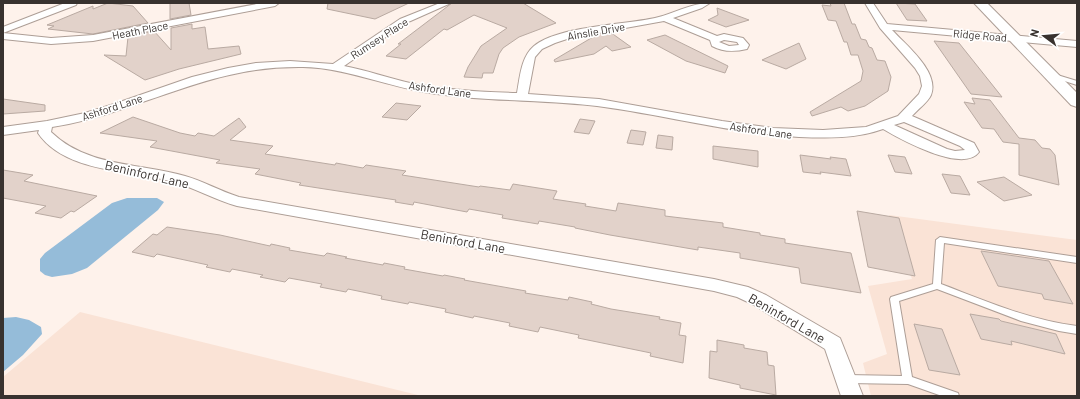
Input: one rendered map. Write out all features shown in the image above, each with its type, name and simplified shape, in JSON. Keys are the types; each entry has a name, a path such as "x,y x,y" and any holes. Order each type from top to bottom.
{"main road":[{"path":"980,3 1077,102"}],"street":[{"path":"3,30 72,3"},
{"name":"Heath Place","path":"3,36 51,41 94,38 228,13 252,5 275,3"},
{"name":"Rumsey Place","path":"335,67 403,21 447,3"},
{"name":"Ainslie Drive","path":"522,97 530,56 533,51 545,42 564,36 664,18 706,3"},
{"name":"Ashford Lane","path":"3,131 47,125 116,107 172,86 227,71 286,64 335,67 426,89 464,94 573,100 762,131 790,134 844,134 871,130 904,117 909,114 926,94 926,78 919,65 884,27 870,3"},
{"path":"220,4 228,13"},
{"path":"664,18 716,39"},
{"name":"Ridge Road","path":"884,27 1077,44"},
{"path":"884,126 948,154 967,156 972,152 969,146 965,143 904,117"},
{"name":"Beninford Lane","path":"47,125 44,134 61,148 74,155 123,169 179,179 237,201 714,285 742,292 770,305 833,344 852,396"}],"lane":[{"path":"1050,74 1077,83"},
{"path":"937,286 940,240 1077,260"},
{"path":"908,380 894,298 937,286 1019,316 1061,329 1077,330"},
{"path":"847,379 908,380 954,396"}],"shaded area":[{"path":"889,215 1077,240 1077,396 871,396 863,363 887,354 868,286 912,279"},
{"path":"80,312 422,396 3,396 3,377"}],"water":[{"path":"127,198 157,198 164,202 158,210 87,268 72,274 52,277 45,275 40,271 40,259 45,253 112,203"},
{"path":"16,317 29,320 41,327 42,334 23,355 3,372 3,318"}],"building":[{"path":"108,3 133,6 148,23 93,34 48,29 54,26 47,25 93,6 93,9"},
{"path":"170,3 189,3 191,15 170,19"},
{"path":"328,3 409,3 375,19 327,9"},
{"path":"452,3 523,3 556,23 519,37 503,48 499,54 493,73 483,73 482,78 464,77 468,67 481,46 507,28 474,15 447,30 444,29 406,59 386,56 401,44 398,44"},
{"path":"830,3 844,3 852,24 855,24 861,39 866,40 869,47 872,48 877,60 885,61 891,77 888,91 865,106 848,111 841,107 812,116 810,112 861,81 863,71 858,55 851,55 847,42 844,42 836,21 828,20 822,5 831,6"},
{"path":"896,3 915,4 927,21 907,20"},
{"path":"717,8 749,20 726,27 708,20 718,15"},
{"path":"192,24 192,29 205,27 208,49 239,46 241,54 179,69 145,80 104,55 126,56 128,37 123,37 154,31 171,50 171,28"},
{"path":"610,32 631,47 612,51 606,46 594,54 555,62 554,60 598,34"},
{"path":"665,35 728,66 725,73 686,61 647,40"},
{"path":"934,41 959,43 1002,97 971,94"},
{"path":"799,43 806,59 786,69 762,60"},
{"path":"972,98 990,100 1019,138 1035,140 1042,148 1050,149 1055,155 1059,185 1019,175 1019,144 1003,142 994,129 982,128 964,102 975,104"},
{"path":"3,99 45,105 45,111 3,114"},
{"path":"396,103 421,106 407,120 382,117"},
{"path":"133,117 180,133 195,136 198,133 214,136 239,118 246,127 230,140 273,146 265,154 335,165 336,163 363,168 366,165 406,171 402,175 479,187 510,190 513,184 557,191 553,199 586,204 585,206 616,211 618,203 665,210 665,216 723,223 723,227 785,239 785,243 851,253 861,293 801,283 799,268 740,258 740,253 698,247 698,250 539,221 538,224 502,218 503,215 469,209 467,212 414,202 413,205 395,202 396,200 299,185 301,183 255,174 260,169 216,163 220,160 150,147 157,141 100,133"},
{"path":"580,119 595,121 589,134 574,132"},
{"path":"631,130 646,132 643,145 627,143"},
{"path":"658,135 673,137 672,150 656,148"},
{"path":"713,146 758,151 758,167 713,159"},
{"path":"800,155 831,159 830,157 846,159 851,176 820,172 821,174 803,172"},
{"path":"888,155 905,157 912,174 895,172"},
{"path":"3,170 33,175 24,181 97,196 74,212 71,211 61,218 35,213 46,206 3,198"},
{"path":"942,174 960,176 970,195 951,193"},
{"path":"1004,177 1032,195 1004,201 977,182"},
{"path":"857,211 899,218 915,276 868,267"},
{"path":"167,227 220,235 270,246 271,244 290,248 289,250 324,256 327,253 383,265 384,263 405,267 404,269 526,291 525,293 568,300 569,297 592,302 591,304 611,309 660,317 659,319 681,323 679,335 686,336 683,363 650,356 651,353 578,338 579,335 540,327 538,332 509,326 510,323 474,316 473,318 445,312 446,309 409,302 408,304 381,299 382,296 348,289 346,292 320,287 322,284 289,278 285,282 260,277 263,275 232,269 230,272 206,267 208,265 157,254 154,257 132,252 153,234 157,235"},
{"path":"981,251 1049,261 1073,304 1044,299 1042,294 998,286"},
{"path":"970,314 999,319 1001,321 1056,334 1065,354 1011,341 1012,345 981,339"},
{"path":"914,324 942,329 960,375 929,370"},
{"path":"717,340 744,345 744,348 767,352 768,365 774,366 776,395 740,388 740,385 709,378 710,351 717,352"}]}
